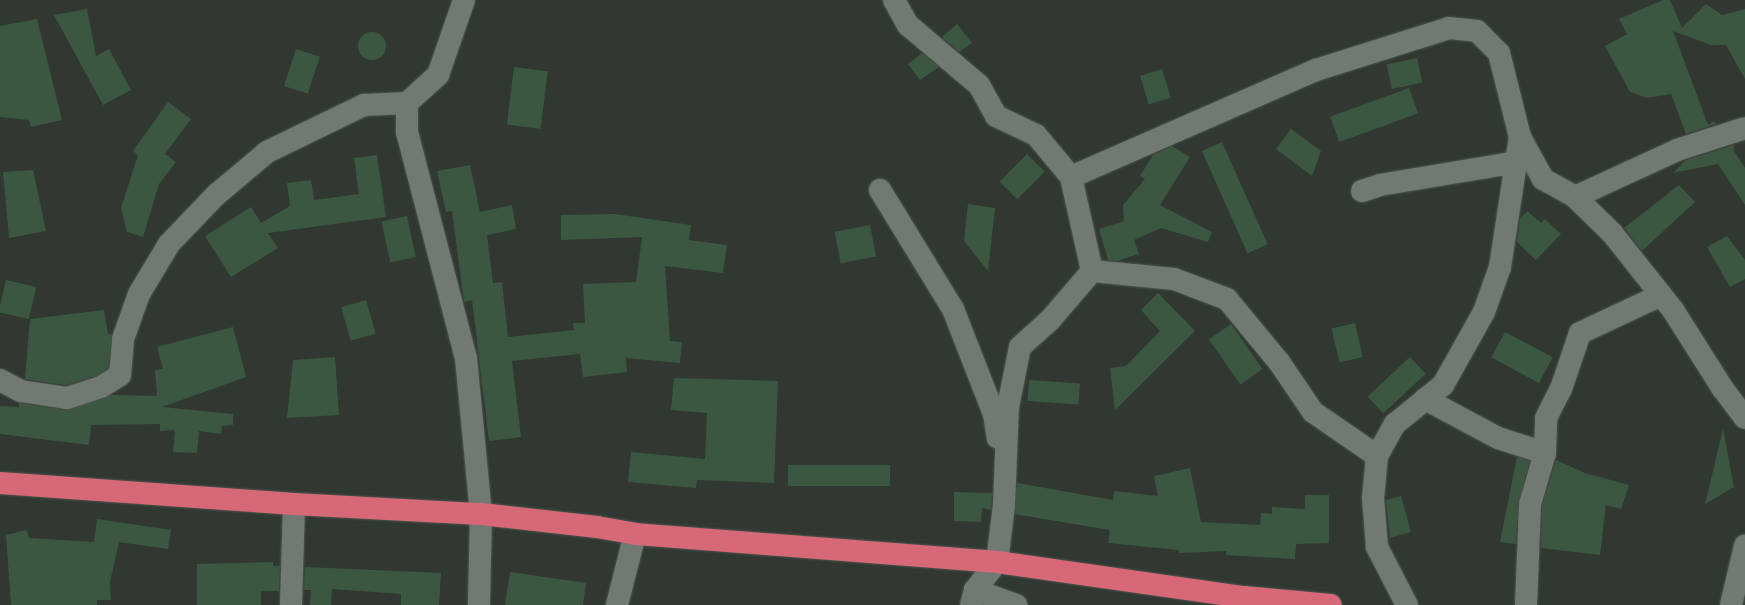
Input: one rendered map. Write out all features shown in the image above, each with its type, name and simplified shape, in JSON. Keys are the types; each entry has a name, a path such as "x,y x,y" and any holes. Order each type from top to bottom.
{"highway":[{"path":"0,483 294,504 481,514 597,526 635,534 997,562 1245,601 1330,605"}],"street":[{"path":"0,380 21,391 67,398 101,387 120,375 123,338 139,294 169,244 216,195 267,152 364,105 407,103 438,75 464,0"},
{"path":"894,0 908,25 979,85 996,116 1036,135 1071,177 1092,271"},
{"path":"1071,177 1316,70 1449,28 1477,31 1499,53 1520,138 1524,161 1500,267 1484,312 1443,385 1395,424 1377,456 1373,498 1377,547 1407,605"},
{"path":"407,103 407,132 466,358 481,514 479,605"},
{"path":"1575,197 1677,150 1745,128"},
{"path":"1524,161 1544,179 1575,197 1612,232 1661,294 1745,418"},
{"path":"1362,191 1380,185 1524,161"},
{"path":"880,190 953,309 994,414 1005,487"},
{"path":"1092,271 1174,279 1227,299 1279,362 1313,412 1377,456"},
{"path":"1016,605 973,597 997,562 1005,487 1008,407 1020,347 1050,320 1092,271"},
{"path":"1526,605 1530,504 1544,453 1546,418 1562,388 1580,334 1661,294"},
{"path":"1425,399 1498,438 1544,453"},
{"path":"292,605 294,504"},
{"path":"618,605 635,534"},
{"path":"1732,605 1745,546"}],"building":[{"path":"1663,0 1670,0 1682,28 1706,4 1722,15 1745,9 1745,79 1726,45 1711,45 1673,31 1708,125 1714,121 1716,124 1686,134 1671,94 1647,98 1630,92 1605,46 1627,34 1619,19"},
{"path":"87,9 96,56 109,49 131,90 103,105 54,15"},
{"path":"37,19 62,120 31,127 29,120 0,117 0,26"},
{"path":"957,24 972,43 959,52 942,37"},
{"path":"372,32 382,36 386,46 382,56 372,60 362,56 358,46 362,36"},
{"path":"296,49 320,57 308,94 284,86"},
{"path":"922,53 939,67 920,80 908,64"},
{"path":"1417,58 1422,82 1392,89 1387,64"},
{"path":"514,67 548,71 541,129 507,125"},
{"path":"1162,69 1171,98 1149,104 1140,76"},
{"path":"1409,88 1418,113 1339,142 1330,117"},
{"path":"168,102 191,119 165,154 176,162 159,184 143,237 127,232 121,208 138,155 133,151"},
{"path":"1291,129 1321,151 1312,176 1276,149"},
{"path":"1222,142 1268,244 1247,253 1202,151"},
{"path":"1734,145 1734,151 1745,168 1745,205 1718,164 1673,173 1686,160"},
{"path":"1172,146 1190,157 1160,205 1212,232 1208,242 1161,228 1134,240 1139,254 1117,261 1108,260 1099,229 1124,221 1123,205 1145,179 1140,176 1153,155"},
{"path":"1027,154 1045,172 1017,199 999,182"},
{"path":"377,155 386,217 268,233 278,248 231,277 205,236 251,207 261,223 290,206 287,183 311,180 314,200 359,194 354,158"},
{"path":"470,165 480,212 512,205 516,229 487,235 493,283 502,282 508,337 574,330 573,323 585,323 583,284 636,282 642,237 561,240 561,215 615,214 691,225 689,240 727,245 723,273 665,266 670,341 682,342 680,363 626,358 627,372 583,377 580,354 512,361 521,437 489,441 472,300 464,302 452,211 446,212 437,171"},
{"path":"33,170 46,231 9,238 3,172"},
{"path":"1679,185 1695,202 1642,251 1624,228"},
{"path":"968,204 995,208 988,271 964,241"},
{"path":"1527,211 1541,223 1545,219 1561,234 1536,260 1517,242 1520,219"},
{"path":"407,216 416,257 390,262 382,221"},
{"path":"870,225 876,256 841,263 835,232"},
{"path":"1727,236 1745,260 1745,279 1730,287 1707,247"},
{"path":"6,280 36,287 29,319 0,312"},
{"path":"1158,293 1195,331 1115,410 1110,368 1126,366 1160,331 1141,310"},
{"path":"366,300 376,334 351,341 341,307"},
{"path":"104,310 108,334 112,334 108,368 96,376 66,385 25,379 30,319"},
{"path":"1355,323 1363,357 1339,363 1332,328"},
{"path":"1231,324 1263,369 1240,385 1209,339"},
{"path":"233,327 246,377 162,407 233,414 233,425 222,426 221,434 199,431 197,453 173,452 175,430 160,431 160,424 91,425 89,445 0,434 0,406 19,407 19,403 65,410 112,395 157,396 155,370 163,369 157,347"},
{"path":"1505,332 1553,357 1539,383 1491,358"},
{"path":"335,357 339,415 287,418 293,360"},
{"path":"1410,357 1426,374 1383,413 1368,397"},
{"path":"674,378 778,381 774,483 697,480 696,488 628,482 631,452 705,459 707,413 671,410"},
{"path":"1029,380 1080,384 1078,405 1028,401"},
{"path":"1723,429 1734,487 1705,504"},
{"path":"1517,457 1530,461 1518,503 1516,544 1500,542"},
{"path":"1556,460 1585,473 1629,485 1621,509 1606,505 1600,555 1541,548 1542,506"},
{"path":"788,465 890,465 890,486 788,486"},
{"path":"1190,468 1201,522 1260,525 1261,513 1272,514 1272,507 1305,509 1305,495 1329,495 1329,543 1296,544 1295,559 1226,555 1226,551 1179,553 1179,550 1108,543 1110,530 1015,514 1017,483 1113,500 1114,491 1158,496 1154,476"},
{"path":"954,492 992,493 991,510 982,508 981,522 954,521"},
{"path":"1401,496 1411,532 1390,538 1386,500"},
{"path":"97,519 171,530 168,549 119,542 110,582 111,600 97,600 97,605 11,605 6,535 27,530 29,538 94,542"},
{"path":"273,562 273,566 280,566 279,591 261,591 261,605 197,605 197,564"},
{"path":"305,567 441,573 439,605 401,605 401,594 332,589 331,605 310,605 311,590 304,590"},
{"path":"510,572 586,583 583,605 505,605"}]}
